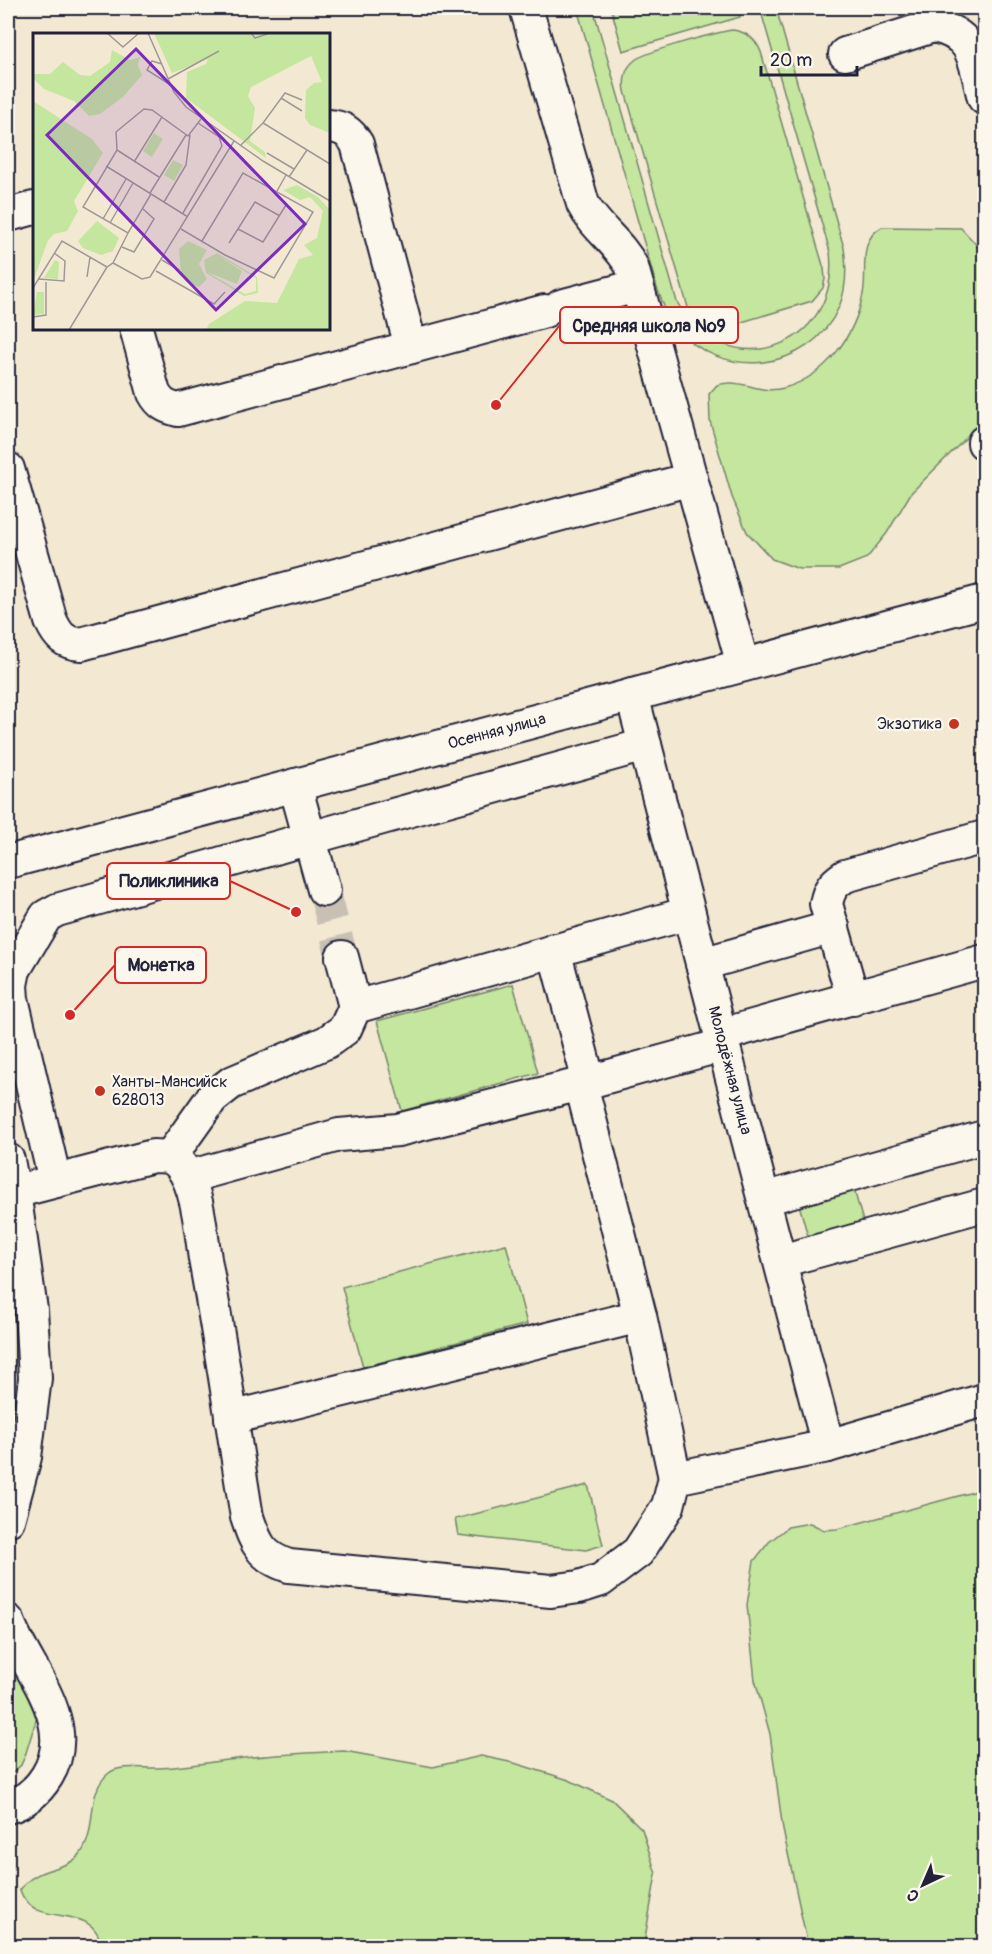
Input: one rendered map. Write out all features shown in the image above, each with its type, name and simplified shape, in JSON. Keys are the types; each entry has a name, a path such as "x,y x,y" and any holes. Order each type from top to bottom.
{"street":[{"path":"526,8 583,204 596,224 627,258 637,286 743,665"},
{"path":"844,54 933,26 948,29 960,36 969,47 984,98"},
{"path":"330,126 341,128 351,134 357,144 411,347"},
{"path":"8,215 33,207"},
{"path":"137,330 154,393 159,402 168,408 178,410 637,286"},
{"path":"8,469 51,621 58,635 69,643 81,644 691,479"},
{"name":"Осенняя улица","path":"8,862 984,601"},
{"name":"Молодёжная улица","path":"632,695 828,1446"},
{"path":"55,1181 12,999 11,985 14,970 46,916 57,910 310,838 645,746"},
{"path":"295,785 324,890"},
{"path":"853,999 826,903 828,891 834,882 845,876 984,837"},
{"path":"355,1007 689,913"},
{"path":"702,964 833,927"},
{"path":"179,1167 194,1196 247,1517 255,1541 263,1552 274,1561 289,1566 551,1591 579,1587 601,1580 638,1552 668,1506 675,1478 555,950"},
{"path":"179,1167 212,1098 231,1083 327,1042 345,1029 355,1007 342,957"},
{"path":"14,1192 153,1156 179,1167 339,1136 398,1130 585,1083 853,999 984,961"},
{"path":"764,1199 984,1137"},
{"path":"8,1160 31,1310 35,1378 25,1457 8,1520"},
{"path":"781,1262 984,1205"},
{"path":"231,1419 640,1316"},
{"path":"675,1478 828,1446 984,1400"},
{"path":"8,1621 48,1700 57,1739 50,1772 40,1788 27,1799 8,1807"}],"green space":[{"path":"577,8 593,8 677,302 698,328 723,344 749,349 776,346 799,333 817,313 829,286 830,252 760,8 776,8 845,255 845,285 842,300 825,329 807,346 786,357 762,362 738,362 715,356 693,344 672,322 657,288"},
{"path":"611,8 738,8 740,17 623,51"},
{"path":"733,30 743,32 750,37 761,52 825,279 823,288 812,301 717,328 703,324 689,311 624,83 629,67 640,57 712,34"},
{"path":"882,227 961,228 984,253 984,420 911,493 887,533 867,558 839,569 799,569 772,559 747,532 732,497 710,421 709,394 717,385 727,383 769,390 784,388 813,374 826,364 846,339 853,324 863,294 866,248 874,233"},
{"path":"513,984 538,1073 402,1111 377,1021"},
{"path":"853,1186 864,1225 809,1240 798,1201"},
{"path":"506,1244 527,1324 363,1367 342,1287"},
{"path":"588,1485 603,1545 586,1550 458,1535 455,1519"},
{"path":"984,1489 984,1946 808,1946 783,1830 770,1734 755,1680 747,1605 754,1561 769,1542 788,1527 810,1523 824,1530 837,1529"},
{"path":"8,1669 16,1672 37,1705 37,1717 21,1765 8,1777"},
{"path":"344,1751 433,1767 481,1756 514,1763 569,1780 612,1800 642,1829 656,1874 645,1938 646,1946 102,1946 96,1932 87,1923 75,1918 37,1910 27,1902 20,1890 35,1876 68,1864 81,1853 89,1833 97,1790 102,1781 114,1770"}],"tunnel":[{"path":"324,890 342,957"}],"place":[{"name":"Средняя школа №9","path":"496,405"},
{"name":"Экзотика","path":"954,724"},
{"name":"Поликлиника","path":"296,912"},
{"name":"Монетка","path":"70,1015"},
{"name":"Ханты-Мансийск 628013","path":"100,1091"}]}
